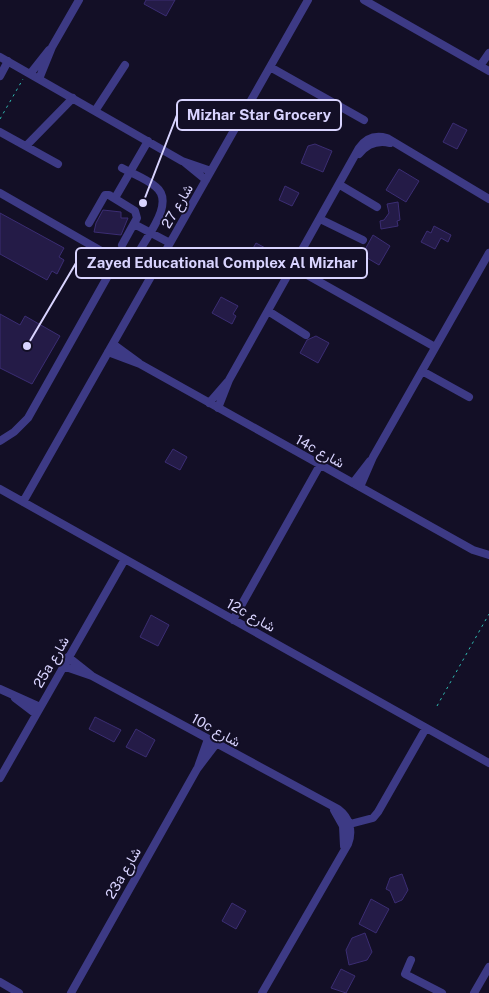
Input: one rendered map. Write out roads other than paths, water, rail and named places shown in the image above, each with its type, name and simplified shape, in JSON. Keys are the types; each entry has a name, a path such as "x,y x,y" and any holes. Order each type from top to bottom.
{"street":[{"path":"40,79 52,47 79,0"},
{"name":"شارع 27","path":"23,502 308,0"},
{"path":"364,0 486,68 489,53"},
{"path":"29,73 52,47"},
{"path":"0,57 182,160 211,171"},
{"path":"0,76 8,62"},
{"path":"95,111 125,65"},
{"path":"270,67 364,120"},
{"path":"26,146 73,98"},
{"path":"0,132 58,164"},
{"path":"114,198 126,170 148,141"},
{"path":"218,408 229,380 320,219 353,162 366,147 376,142 386,142 400,147 488,197"},
{"path":"182,160 206,180"},
{"path":"126,170 156,187 162,197 162,209 140,250"},
{"path":"340,185 377,207"},
{"path":"0,193 103,252 111,265 109,274 28,418 14,432 0,441"},
{"path":"89,222 104,196 109,195 136,213 134,224 122,245"},
{"path":"320,219 363,240"},
{"path":"134,224 170,243"},
{"path":"356,485 489,253"},
{"path":"481,266 489,271"},
{"path":"293,267 435,347"},
{"path":"268,311 306,335"},
{"name":"14c شارع","path":"113,344 140,364 209,403 472,550 489,555"},
{"name":"14c شارع","path":"108,352 140,364"},
{"path":"422,371 469,397"},
{"path":"209,403 229,380"},
{"path":"233,620 320,465"},
{"name":"12c شارع","path":"0,489 489,763"},
{"name":"25a شارع","path":"0,778 124,558"},
{"name":"10c شارع","path":"68,657 92,676"},
{"name":"10c شارع","path":"63,666 92,676 342,812 347,825"},
{"path":"0,689 36,714"},
{"path":"14,697 40,707"},
{"path":"262,993 342,852 347,825 372,818 378,812 426,728"},
{"name":"23a شارع","path":"197,769 208,739"},
{"name":"23a شارع","path":"70,992 197,769 216,744"},
{"path":"411,960 405,974 442,993"},
{"path":"474,993 489,967"},
{"path":"0,982 20,993"}],"place":[{"name":"Mizhar Star Grocery","path":"143,203"},
{"name":"Zayed Educational Complex Al Mizhar","path":"27,346"}]}
